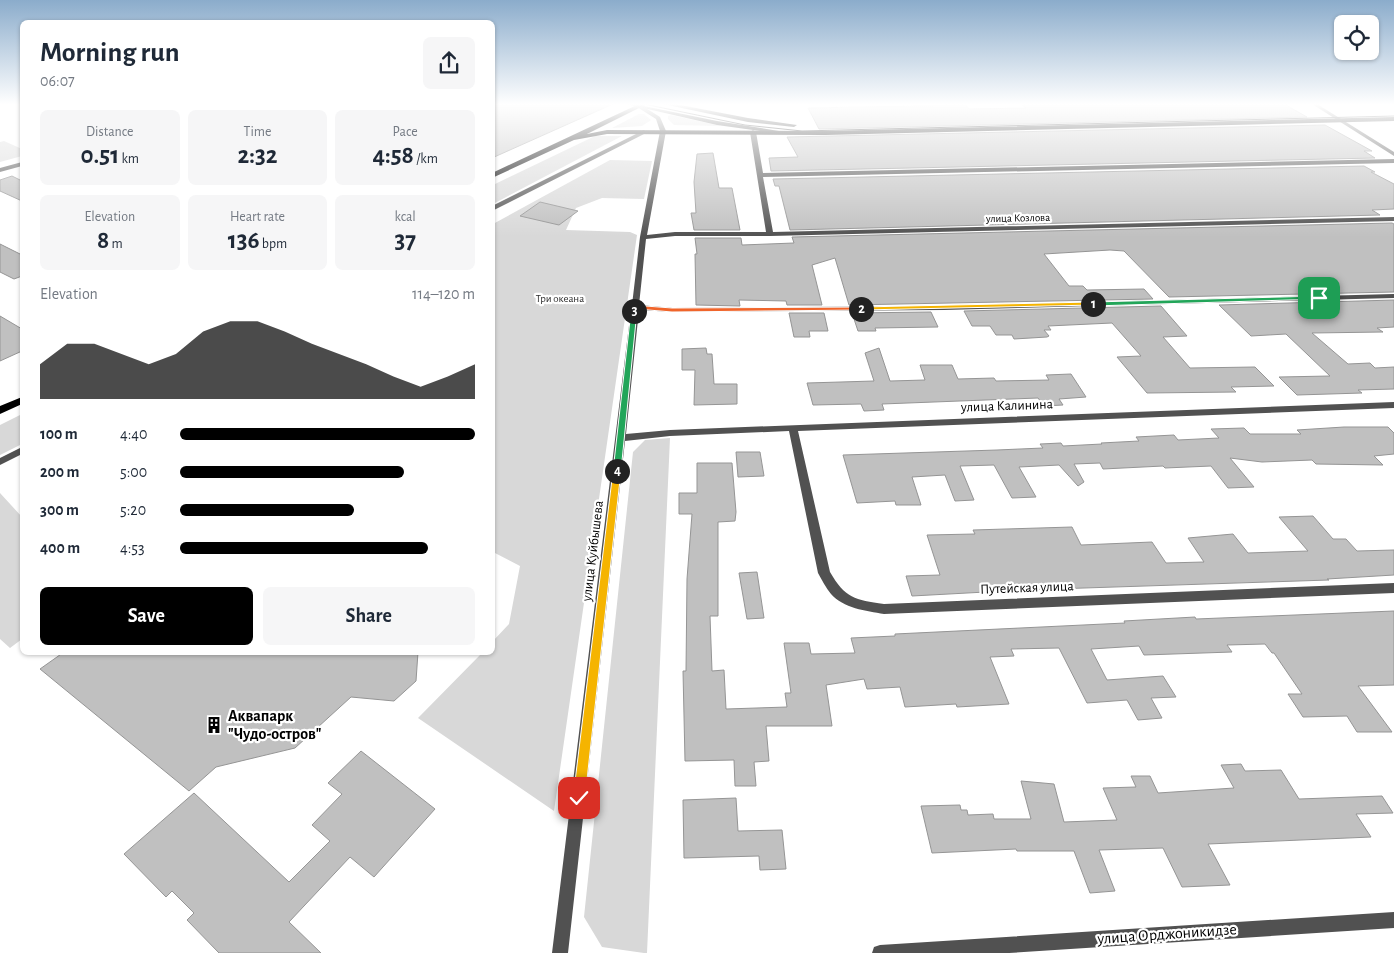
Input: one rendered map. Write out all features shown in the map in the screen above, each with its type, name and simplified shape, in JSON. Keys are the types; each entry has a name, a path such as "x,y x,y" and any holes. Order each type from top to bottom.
{"main road":[{"path":"495,175 550,148"},
{"path":"0,410 20,401"}],"street":[{"path":"495,207 611,148"},
{"name":"улица Куйбышева","path":"560,953 621,438 634,307 643,237 660,148"},
{"path":"756,148 770,234"},
{"path":"760,176 1394,161"},
{"path":"0,170 20,165"},
{"name":"улица Козлова","path":"643,237 675,234 770,234 1394,219"},
{"path":"634,307 672,310 944,308 1394,296"},
{"name":"улица Калинина","path":"621,438 670,433 1394,405"},
{"name":"Путейская улица","path":"793,428 824,574 835,591 854,602 868,607 884,609 1394,588"},
{"path":"0,462 20,451"},
{"name":"улица Орджоникидзе","path":"881,953 1394,920"}],"green space":[{"path":"0,148 20,148 20,157 0,162"},
{"path":"569,148 598,148 495,203 495,184"},
{"name":"Три океана","path":"610,160 652,161 644,199 602,198 576,208 566,230 630,232 637,235 554,811 418,718 480,655 495,655 495,639 509,624 520,566 495,553 495,223"},
{"path":"20,415 20,445 0,455 0,425"},
{"path":"670,438 647,953 644,953 602,947 584,917 633,452 645,440"},
{"path":"0,493 20,515 20,640 10,648 0,639"}],"building":[{"path":"495,148 513,148 495,157"},
{"path":"793,148 1367,148 1372,151 1364,151 1375,158 771,171 769,158 798,157"},
{"path":"713,153 719,188 732,188 740,230 694,230 691,213 696,213 694,182 697,154"},
{"path":"1364,166 1375,172 1371,172 1394,184 1394,209 1372,210 1380,215 790,230 779,186 775,186 773,179"},
{"path":"12,176 20,180 20,200 0,191 0,180"},
{"path":"540,202 578,211 559,225 520,216"},
{"path":"1394,224 1394,292 1169,297 1124,251 1110,250 1044,254 1069,286 1083,286 1087,290 1144,289 1153,299 849,305 835,258 812,265 822,305 787,305 786,301 739,300 740,306 696,305 695,254 697,254 695,238 741,238 742,245 794,243 792,237"},
{"path":"0,244 20,254 20,277 14,279 0,272"},
{"path":"1394,300 1394,327 1377,328 1383,332 1312,333 1348,364 1370,363 1375,368 1394,367 1394,389 1358,390 1362,393 1297,395 1279,377 1330,376 1286,334 1251,336 1219,305"},
{"path":"1161,306 1187,336 1163,337 1190,368 1255,367 1274,386 1231,387 1236,392 1147,393 1117,357 1141,356 1112,323 1048,326 1051,330 1044,330 1049,336 1047,337 1014,339 1012,335 996,335 990,326 972,326 964,311"},
{"path":"931,312 938,327 875,328 876,331 858,331 852,313"},
{"path":"789,313 824,313 828,331 809,331 810,337 794,337"},
{"path":"0,316 20,328 20,352 0,361"},
{"path":"706,348 707,354 712,354 714,384 737,384 737,404 694,405 695,370 682,370 682,349"},
{"path":"879,348 890,381 925,380 920,365 952,365 958,379 994,378 996,381 1049,380 1046,375 1071,374 1086,397 1059,399 1063,405 1044,406 1038,398 882,404 884,410 864,411 861,404 813,405 807,383 874,381 865,353"},
{"path":"1388,427 1394,433 1394,454 1374,456 1383,465 1316,464 1312,460 1262,462 1230,458 1254,487 1228,488 1211,466 1103,469 1100,463 1074,464 1084,482 1078,486 1059,465 1019,467 1036,497 1012,498 994,465 960,466 974,500 955,501 945,475 912,477 921,505 896,505 895,501 857,503 843,455 1043,448 1040,444 1061,443 1063,446 1102,444 1139,441 1136,437 1174,435 1178,440 1219,438 1211,429 1244,428 1250,434 1301,434 1297,430"},
{"path":"736,452 760,452 764,476 738,477"},
{"path":"697,463 732,463 735,521 718,522 718,616 710,616 712,671 724,670 726,709 787,707 785,693 791,693 784,643 809,643 811,654 855,653 851,638 895,636 895,634 1125,623 1124,621 1195,617 1196,619 1394,611 1394,685 1358,686 1392,732 1357,732 1347,716 1303,717 1288,694 1302,694 1274,653 1265,644 1227,645 1232,652 1144,655 1139,646 1091,649 1107,680 1163,676 1176,697 1151,698 1162,718 1138,720 1127,700 1087,703 1059,648 1011,649 1014,656 990,657 1009,704 957,707 956,704 905,707 900,687 867,689 864,679 826,685 832,726 766,726 769,761 754,762 756,786 735,786 734,760 685,761 683,671 686,671 687,579 692,514 679,514 679,493 697,493"},
{"path":"1313,516 1333,539 1346,539 1357,551 1394,550 1394,575 1327,579 1329,580 1023,590 912,596 906,576 940,575 927,535 975,534 973,530 1072,527 1081,545 1152,542 1166,563 1204,562 1188,538 1233,534 1248,553 1308,551 1279,517"},
{"path":"757,572 764,618 747,619 739,573"},
{"name":"Аквапарк \"Чудо-остров\"","path":"60,655 418,655 416,681 394,701 351,697 295,748 216,767 189,791 40,669"},
{"path":"361,751 435,809 374,877 350,857 289,922 321,953 219,953 187,920 194,913 172,891 166,897 124,854 194,793 289,882 330,841 312,825 342,794 328,783"},
{"path":"1241,764 1245,771 1281,770 1299,799 1382,796 1393,813 1356,814 1371,837 1208,844 1230,885 1182,887 1163,848 1099,850 1115,891 1090,893 1074,851 1017,851 1016,849 932,853 921,806 960,805 961,810 967,810 968,815 993,814 994,819 1031,819 1021,781 1054,784 1064,822 1117,820 1103,788 1136,787 1131,776 1150,776 1158,793 1234,788 1221,765"},
{"path":"736,798 738,831 782,830 786,869 760,870 759,856 684,858 683,800"}],"place":[{"name":"Аквапарк \"Чудо-остров\"","path":"214,725"}],"route":[{"path":"579,798 621,438 634,307 654,310 944,308 1319,298"}]}
